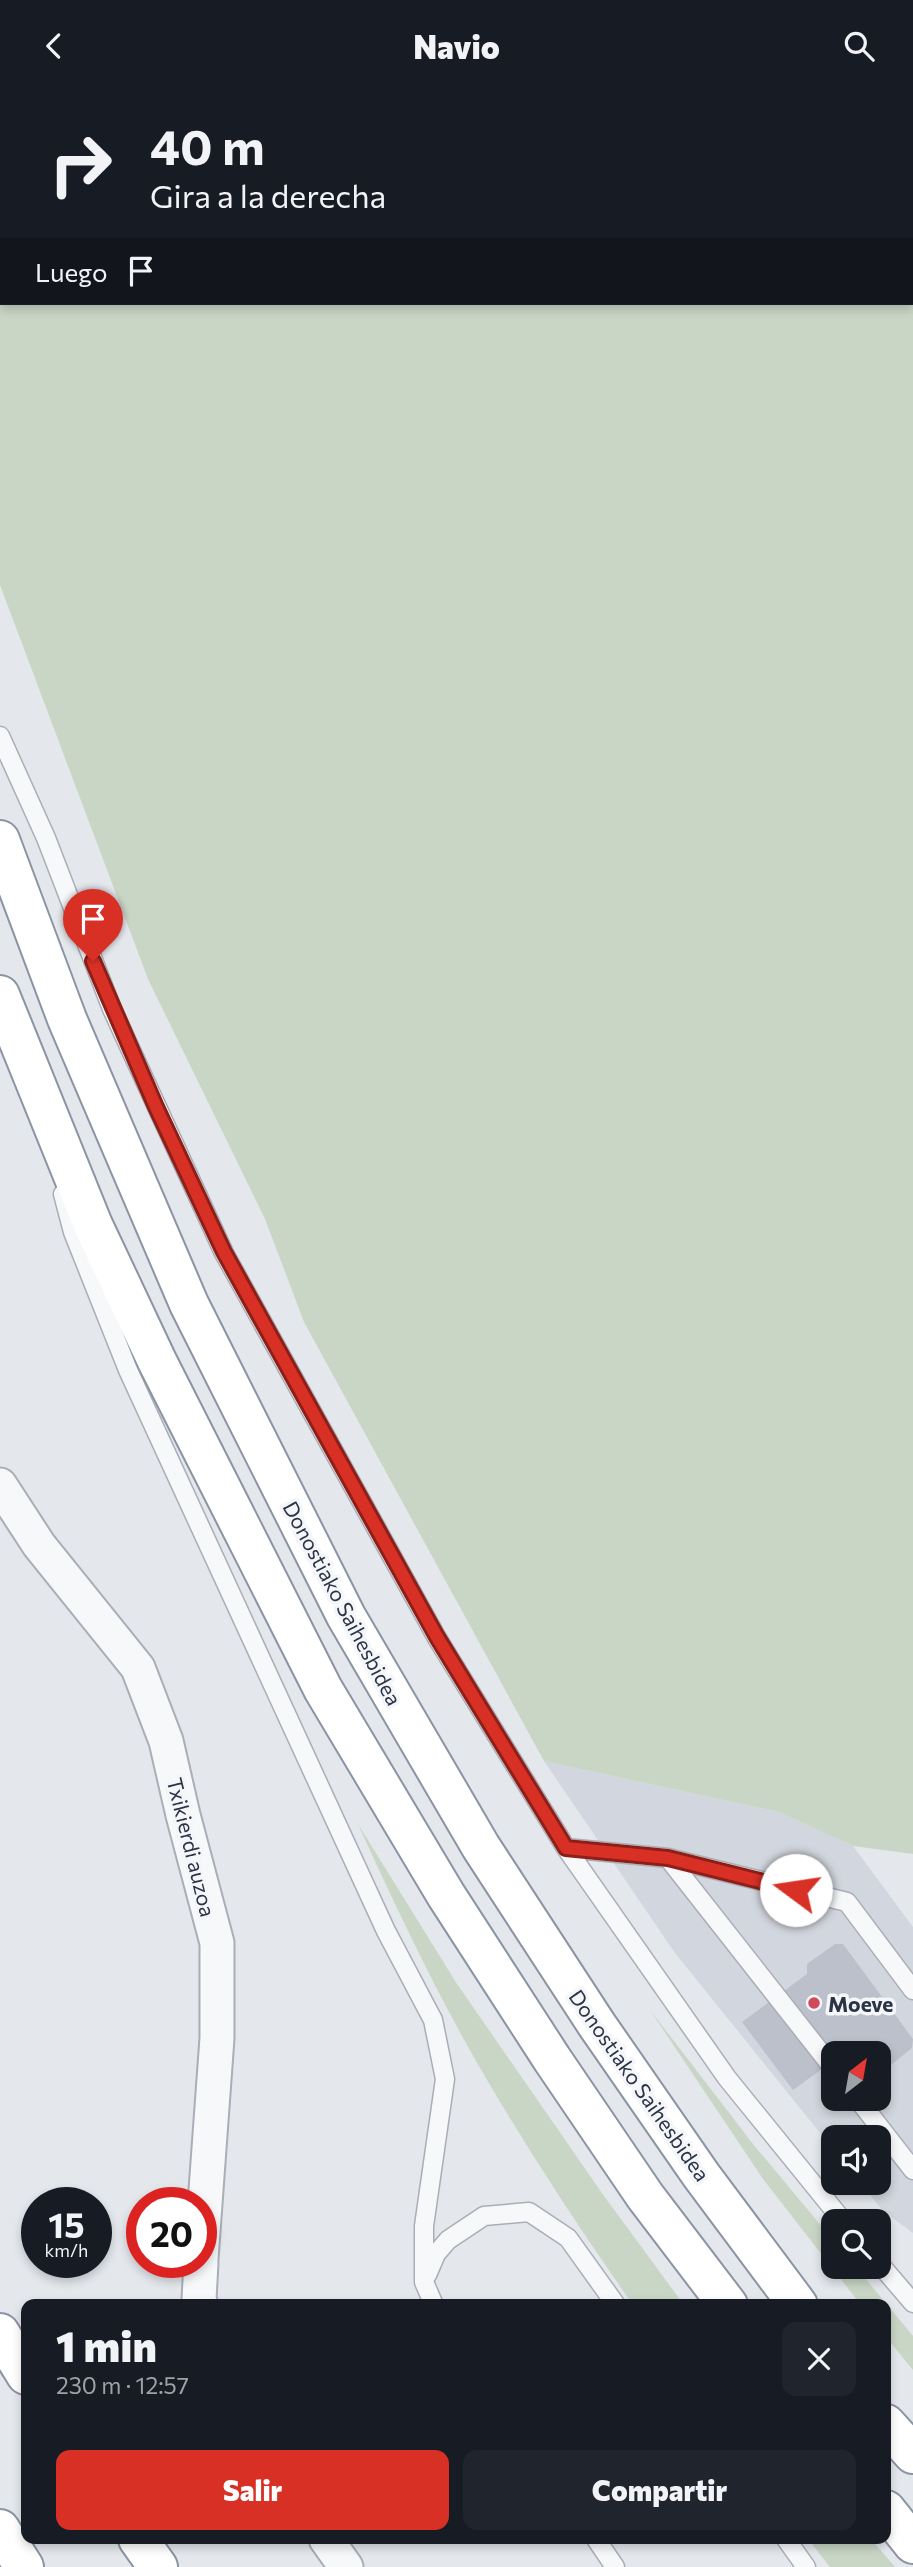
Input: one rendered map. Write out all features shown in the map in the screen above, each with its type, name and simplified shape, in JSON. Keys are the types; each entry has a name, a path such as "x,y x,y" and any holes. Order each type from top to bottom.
{"highway":[{"name":"Donostiako Saihesbidea","path":"0,839 67,1019 189,1304 346,1616 481,1847 589,2013 701,2175 793,2299"},
{"path":"0,995 93,1225 157,1361 323,1689 446,1895 552,2059 645,2196 723,2299"},
{"path":"0,2333 21,2367"},
{"path":"891,2430 913,2454"},
{"path":"891,2516 913,2544"},
{"path":"0,2529 24,2567"},
{"path":"142,2544 158,2567"}],"street":[{"name":"Txikierdi auzoa","path":"0,1485 38,1545 138,1668 166,1741 216,1943 217,2038 206,2187"},
{"name":"Txikierdi auzoa","path":"199,2299 200,2278"},
{"path":"330,2544 346,2567"}],"lane":[{"path":"0,736 46,838 112,1009 224,1252 437,1637 566,1848 727,2078 833,2209"},
{"path":"26,1063 73,1232 128,1370 386,1931 433,2020 445,2079 424,2227 424,2282 431,2299"},
{"path":"566,1848 668,1858 846,1902 913,1990"},
{"path":"668,1858 821,2053"},
{"path":"867,2111 913,2170"},
{"path":"424,2282 436,2254 448,2240 484,2216 529,2211 568,2238 612,2299"},
{"path":"891,2277 913,2303"},
{"path":"599,2544 615,2567"},
{"path":"790,2544 806,2567"}],"shaded area":[{"name":"Moeve","path":"544,1761 779,1812 853,1846 913,1927 913,2233 891,2217 891,2209 881,2209 870,2195 891,2195 891,2125 821,2125 821,2134 675,1953"}],"green space":[{"path":"0,305 913,305 913,1854 853,1846 779,1812 544,1761 304,1322 265,1219 148,979 0,585"},
{"path":"358,1824 457,1984 604,2196 680,2299 629,2299 561,2199 474,2058 389,1892"},
{"path":"650,2010 753,2144 821,2226 821,2254 763,2179"},
{"path":"841,2279 866,2279 882,2299 856,2299"},
{"path":"891,2309 913,2336 913,2370 891,2343"},
{"path":"812,2544 875,2544 895,2567 830,2567"}],"building":[{"path":"835,1944 843,1944 913,2039 912,2048 891,2065 891,2041 821,2041 821,2070 793,2090 742,2022 807,1974 807,1964"}],"place":[{"name":"Moeve","path":"814,2003"}],"route":[{"path":"93,961 178,1156 224,1252 437,1637 566,1848 668,1858 796,1890"}]}
